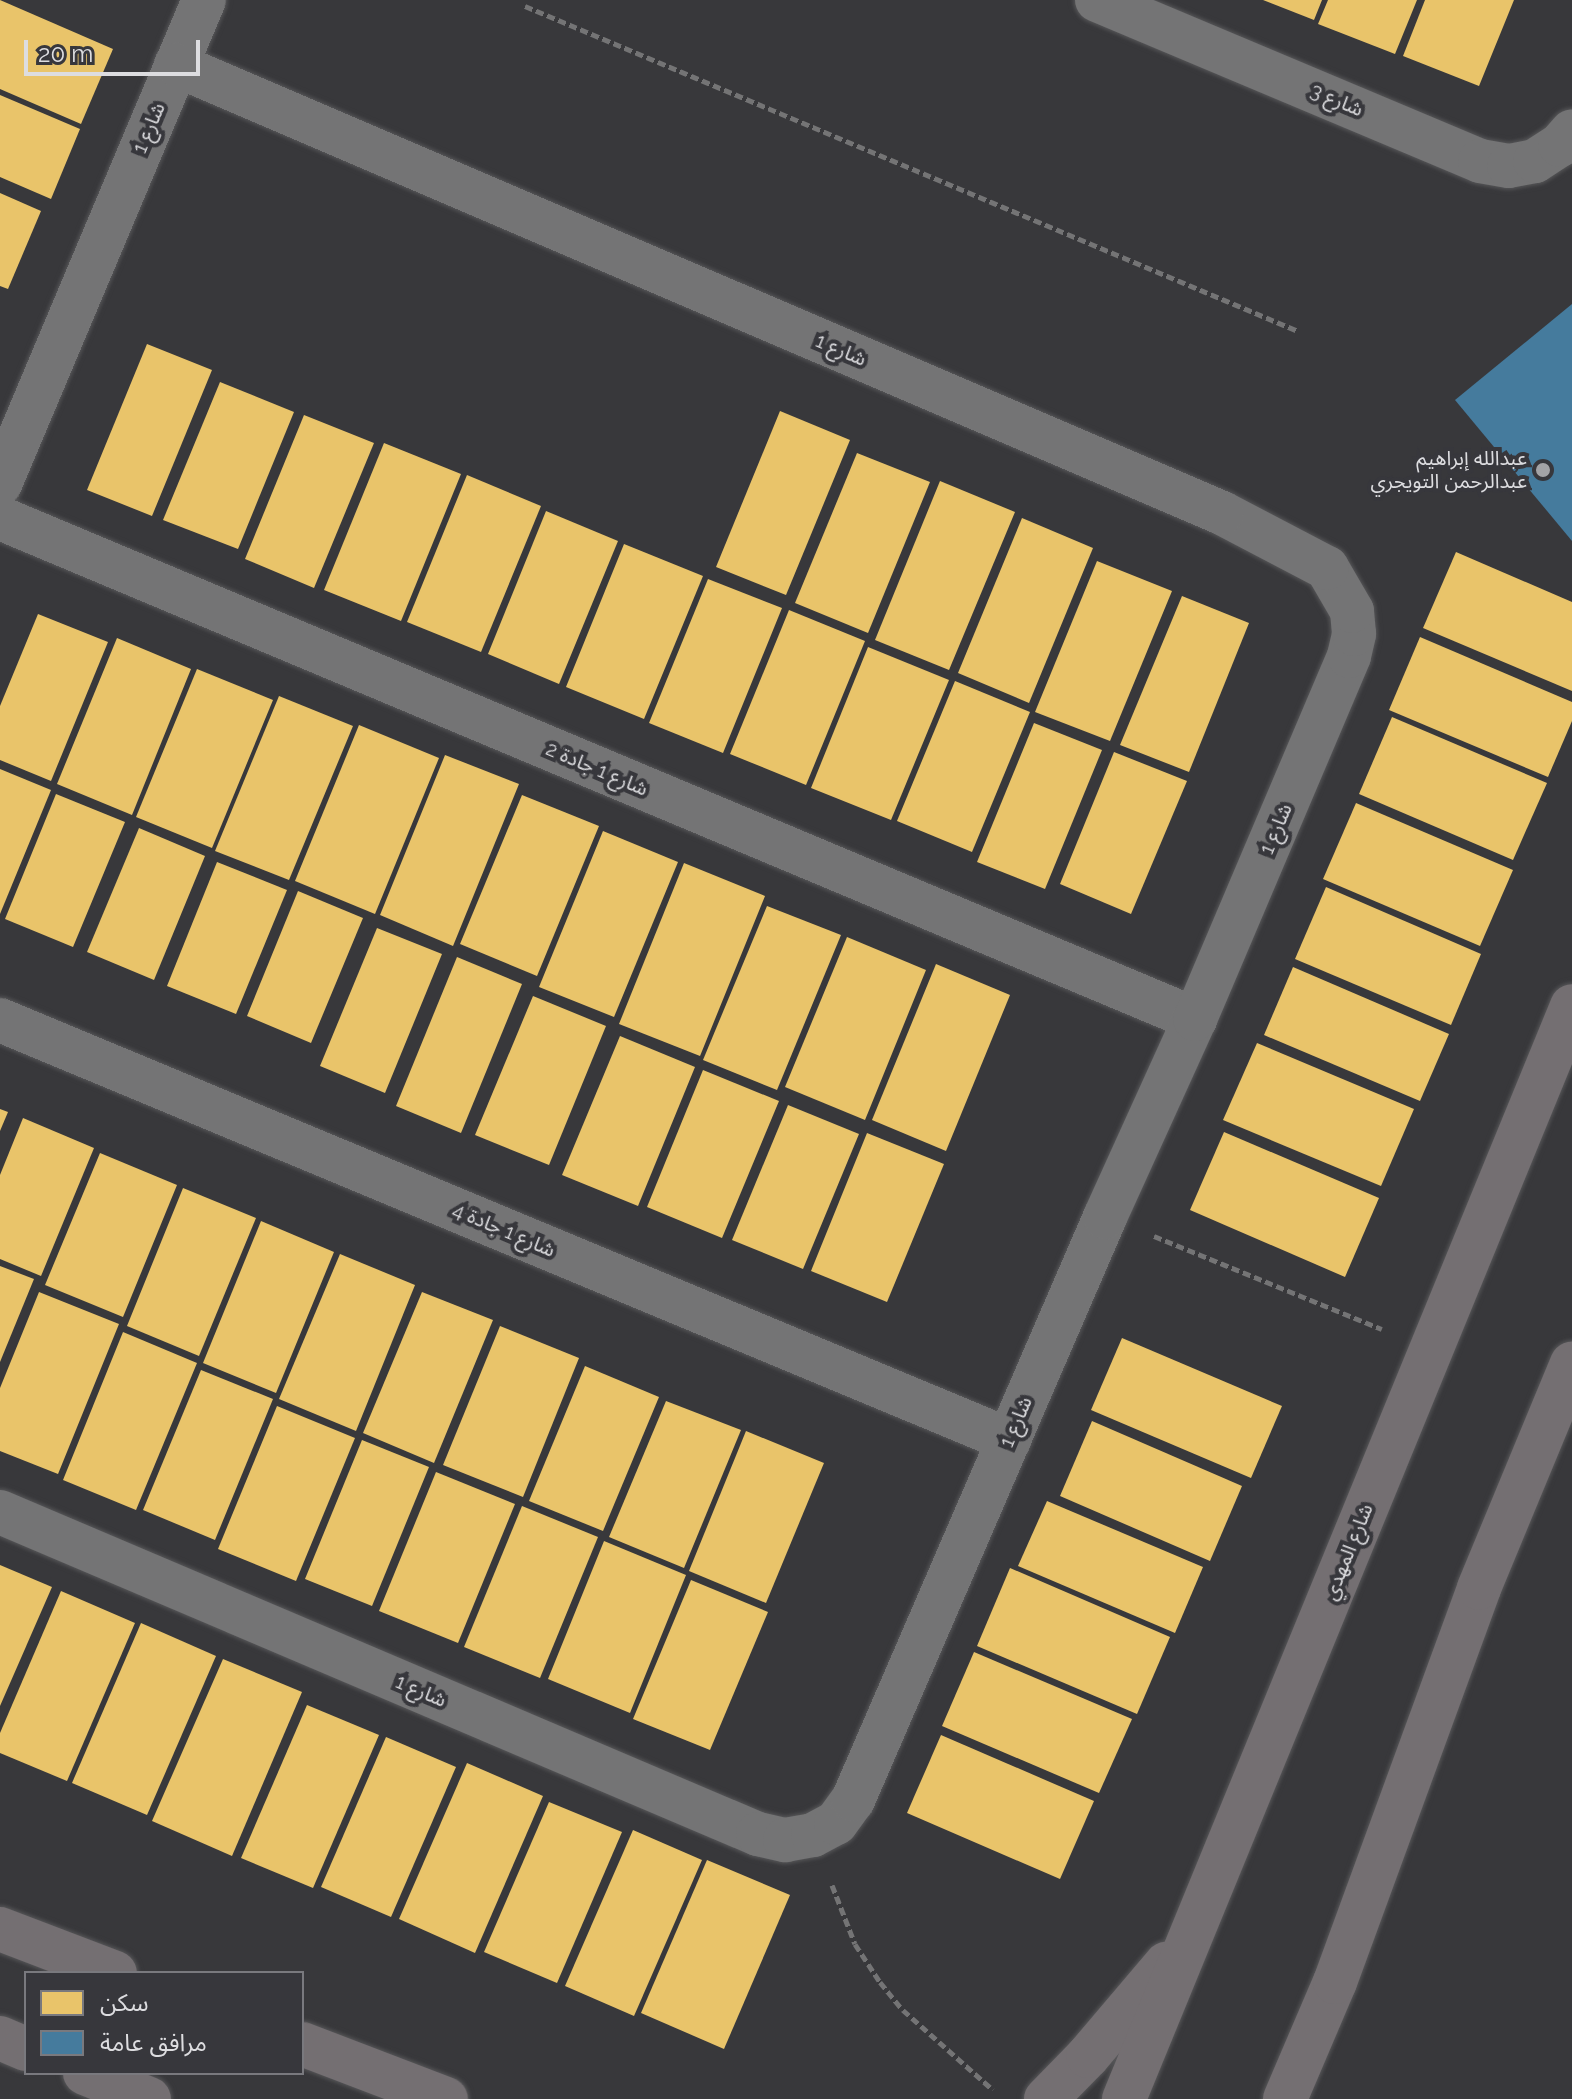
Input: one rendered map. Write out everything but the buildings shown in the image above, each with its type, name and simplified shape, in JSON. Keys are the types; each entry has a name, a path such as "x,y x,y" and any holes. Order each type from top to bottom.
{"main road":[{"name":"شارع المهدي","path":"1124,2099 1572,1006"},
{"path":"1285,2099 1335,1982 1430,1716 1572,1363"},
{"path":"0,1929 110,1971"},
{"path":"1046,2099 1088,2056 1191,1935"},
{"path":"1318,2099 1335,1982"},
{"path":"0,2038 24,2048"},
{"path":"304,2045 446,2099"},
{"path":"90,2075 149,2099"}],"street":[{"name":"شارع 3","path":"1097,0 1480,161 1509,166 1535,161 1560,145 1572,131"},
{"path":"176,65 189,5"},
{"name":"شارع 1","path":"0,484 176,65 1222,513 1327,568 1352,611 1354,634 1349,656 1195,1019 1105,1217 853,1800 836,1823 813,1835 785,1840 758,1834 0,1512"},
{"name":"شارع 1 جادة 2","path":"0,518 1195,1019"},
{"name":"شارع 1 جادة 4","path":"0,1020 1009,1440"}],"path":[{"path":"525,6 1298,331"},
{"path":"1105,1217 1431,1348"},
{"path":"813,1835 855,1944 880,1982 903,2010 1003,2099"}],"place":[{"name":"عبدالله إبراهيم عبدالرحمن التويجري","path":"1543,470"}]}
